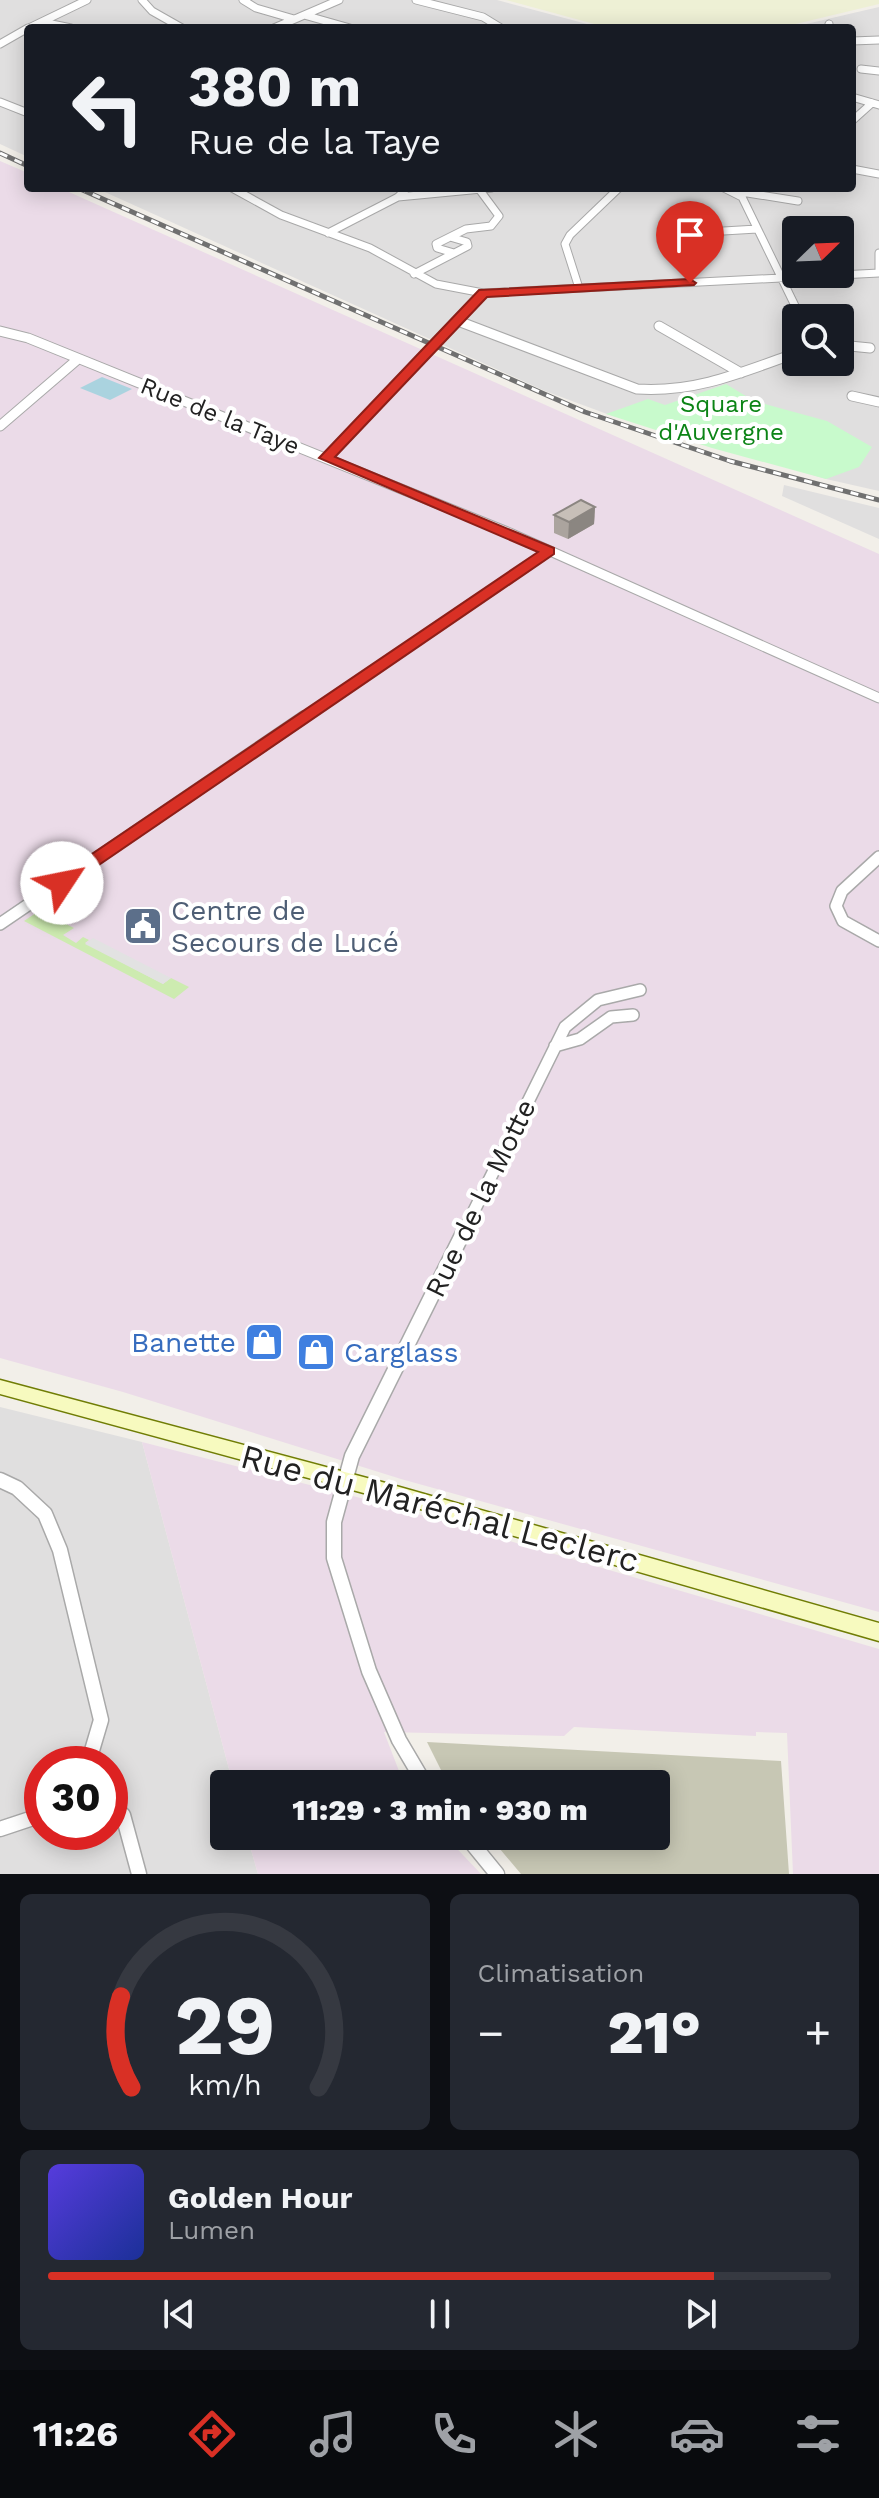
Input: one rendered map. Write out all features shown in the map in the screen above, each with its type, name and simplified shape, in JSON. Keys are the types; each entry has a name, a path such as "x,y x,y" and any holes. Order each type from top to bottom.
{"main road":[{"name":"Rue du Maréchal Leclerc","path":"0,1387 879,1632"}],"street":[{"path":"37,24 87,0"},
{"path":"142,0 152,11 175,24"},
{"path":"243,0 256,8 295,19"},
{"path":"283,24 339,0"},
{"path":"416,0 483,17 494,24"},
{"path":"303,15 336,24"},
{"path":"42,22 52,24"},
{"path":"0,44 24,30"},
{"path":"0,36 9,38"},
{"path":"856,41 879,40"},
{"path":"861,69 879,71"},
{"path":"856,98 876,104"},
{"path":"0,102 24,111"},
{"path":"856,118 876,104"},
{"path":"856,170 879,174"},
{"path":"239,192 281,215 370,248 436,284 483,293 782,277 742,197 735,192"},
{"path":"328,233 403,192"},
{"path":"398,197 449,192"},
{"path":"454,253 437,248 436,244 466,229 491,226 499,216 481,192"},
{"path":"579,288 565,244 570,235 615,192"},
{"path":"740,192 798,201"},
{"path":"690,233 757,229"},
{"path":"414,274 468,246 467,242 450,237"},
{"path":"854,274 879,273 879,253"},
{"path":"326,458 483,293"},
{"path":"458,321 637,389 677,393 782,358"},
{"path":"659,326 741,373"},
{"name":"Rue de la Taye","path":"0,331 326,458 549,551 879,698"},
{"path":"854,346 870,348"},
{"path":"0,426 78,359"},
{"path":"852,396 879,402"},
{"path":"0,924 549,551"},
{"path":"879,857 842,891 836,906 843,921 879,941"},
{"name":"Rue de la Motte","path":"415,1770 381,1704 360,1646 333,1547 336,1496 565,1027 600,997 623,990 640,990"},
{"path":"555,1046 580,1039 611,1017 633,1015"},
{"path":"0,1480 17,1488 45,1514 60,1550 101,1720 93,1746"},
{"path":"0,1829 24,1821"},
{"path":"128,1833 139,1874"},
{"path":"477,1850 497,1874"}],"shaded area":[{"path":"0,0 497,0 587,24 24,24 24,155 0,144"},
{"path":"506,0 879,0 879,4 796,24 594,24"},
{"path":"879,7 879,491 826,479 607,414 545,391 105,192 856,192 856,24 806,24"},
{"path":"0,161 24,171 24,192 69,192 879,554 879,1612 401,1479 123,1392 0,1358"},
{"path":"784,485 879,508 879,539 782,496"},
{"path":"93,938 171,978 163,984 85,944"},
{"path":"0,1407 142,1442 229,1770 210,1770 210,1850 251,1850 258,1874 0,1874"},
{"path":"142,1442 380,1503 879,1649 879,1874 793,1874 787,1733 756,1732 756,1736 574,1727 564,1736 384,1732 399,1770 229,1770"},
{"path":"427,1742 781,1761 789,1874 521,1874 501,1850 670,1850 670,1770 441,1770"},
{"path":"251,1850 458,1850 481,1874 258,1874"}],"green space":[{"name":"Square d'Auvergne","path":"726,384 754,401 827,421 872,447 859,467 826,479 712,448 606,414 648,399 665,405"},
{"path":"73,888 87,895 89,914 84,918 76,913 64,923 74,928 63,935 76,943 83,937 89,940 85,943 163,984 171,978 189,987 174,999 24,921"}],"water":[{"path":"102,377 132,389 110,400 80,388"}],"building":[{"path":"581,500 595,507 569,522 554,515"}],"railway":[{"path":"0,153 24,164"},
{"path":"87,192 585,412 730,461 879,500"}],"place":[{"name":"Centre de Secours de Lucé","path":"143,926"},
{"name":"Banette","path":"264,1342"},
{"name":"Carglass","path":"316,1352"}],"route":[{"path":"62,883 549,551 326,458 483,293 690,283"}]}
